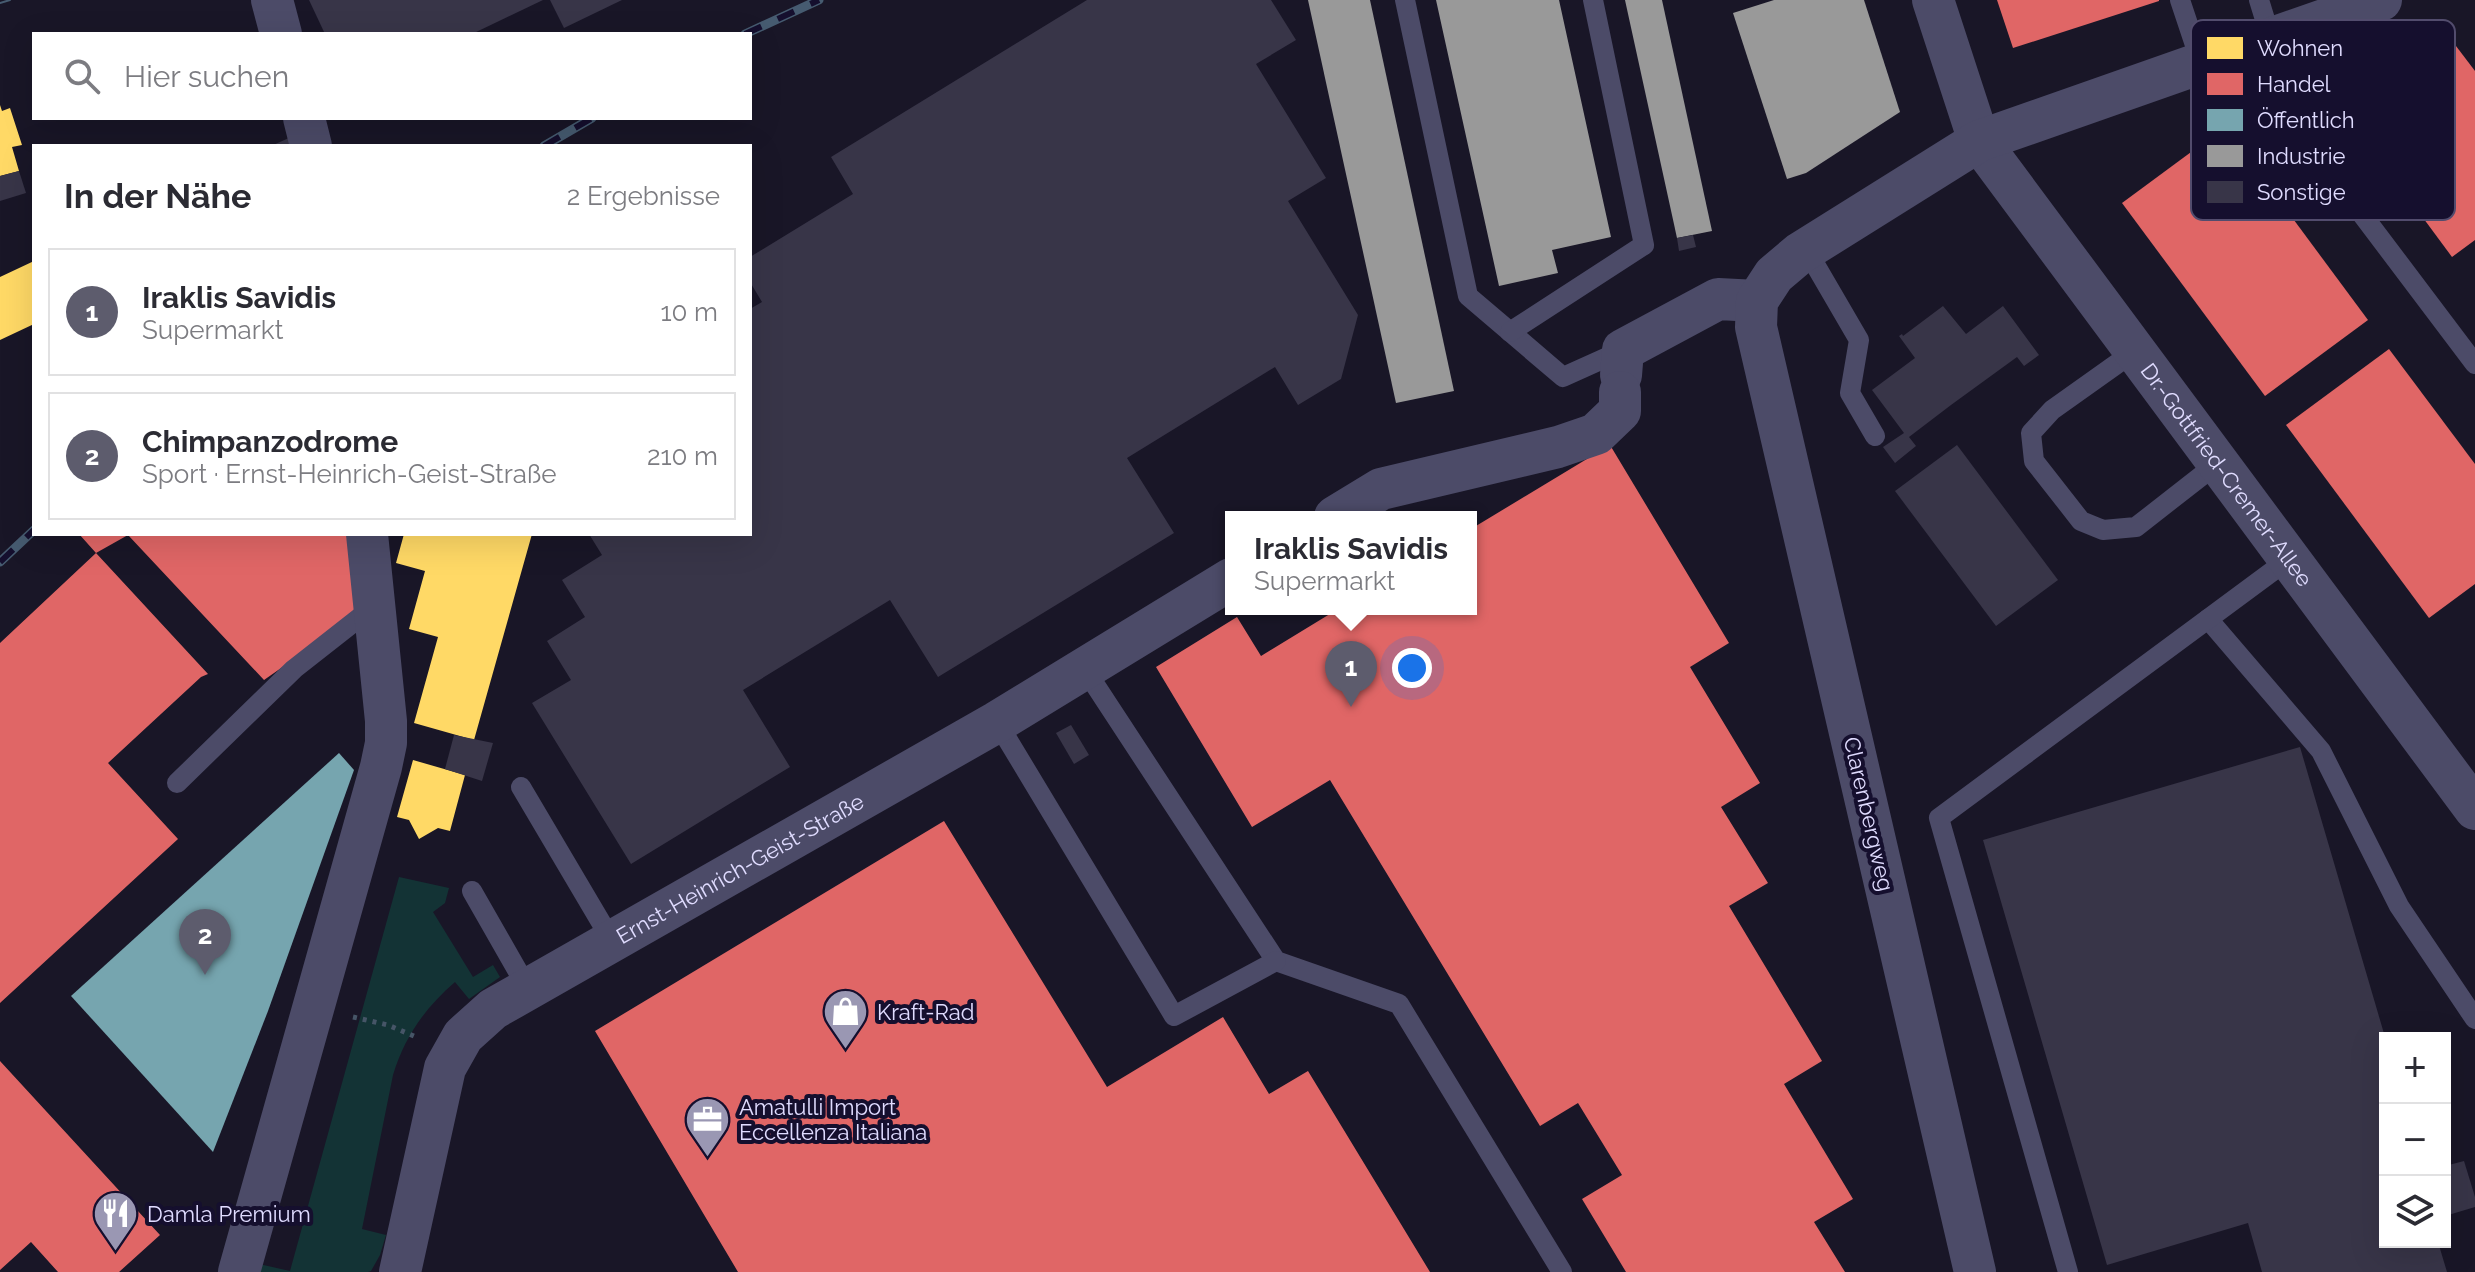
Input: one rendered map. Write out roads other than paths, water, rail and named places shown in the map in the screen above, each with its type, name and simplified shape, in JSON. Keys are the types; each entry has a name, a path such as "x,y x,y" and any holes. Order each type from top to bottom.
{"street":[{"path":"272,0 280,32"},
{"name":"Dr.-Gottfried-Cremer-Allee","path":"1933,0 1979,141 2475,809"},
{"path":"2308,20 2381,0"},
{"path":"1345,511 1381,489 1558,447 1596,434 1620,411 1621,372 1718,299 1757,301 1774,275 1806,249 1979,141 2191,58"},
{"path":"304,120 310,144"},
{"name":"Clarenbergweg","path":"1757,301 1756,327 1975,1272"},
{"path":"239,1272 386,743 367,536"},
{"name":"Ernst-Heinrich-Geist-Straße","path":"400,1272 439,1086 452,1053 477,1021 493,1009 997,722 1225,583"}],"lane":[{"path":"1405,0 1468,296 1563,377 1621,372"},
{"path":"1510,332 1644,245 1593,0"},
{"path":"2180,0 2213,20"},
{"path":"2372,220 2475,364"},
{"path":"1806,249 1859,340 1850,393 1875,436"},
{"path":"2135,351 2052,410 2031,433 2034,461 2081,521 2103,530 2136,527 2218,463"},
{"path":"2068,1272 1939,818 2289,559"},
{"path":"177,783 294,669 373,607"},
{"path":"2208,619 2321,751 2399,906 2475,1019"},
{"path":"1084,668 1276,961 1399,1004 1562,1272"},
{"path":"997,722 1174,1016 1276,961"},
{"path":"521,787 612,941"},
{"path":"472,891 528,989"}],"tram line":[{"path":"0,3 10,0"}],"railway":[{"path":"749,32 819,0"},
{"path":"547,144 589,120"},
{"path":"0,562 32,532"}],"place":[{"name":"Iraklis Savidis","path":"1351,707"},
{"name":"Chimpanzodrome","path":"205,975"},
{"name":"Kraft-Rad","path":"846,1051"},
{"name":"Amatulli Import Eccellenza Italiana","path":"708,1159"},
{"name":"Damla Premium","path":"116,1253"}]}
